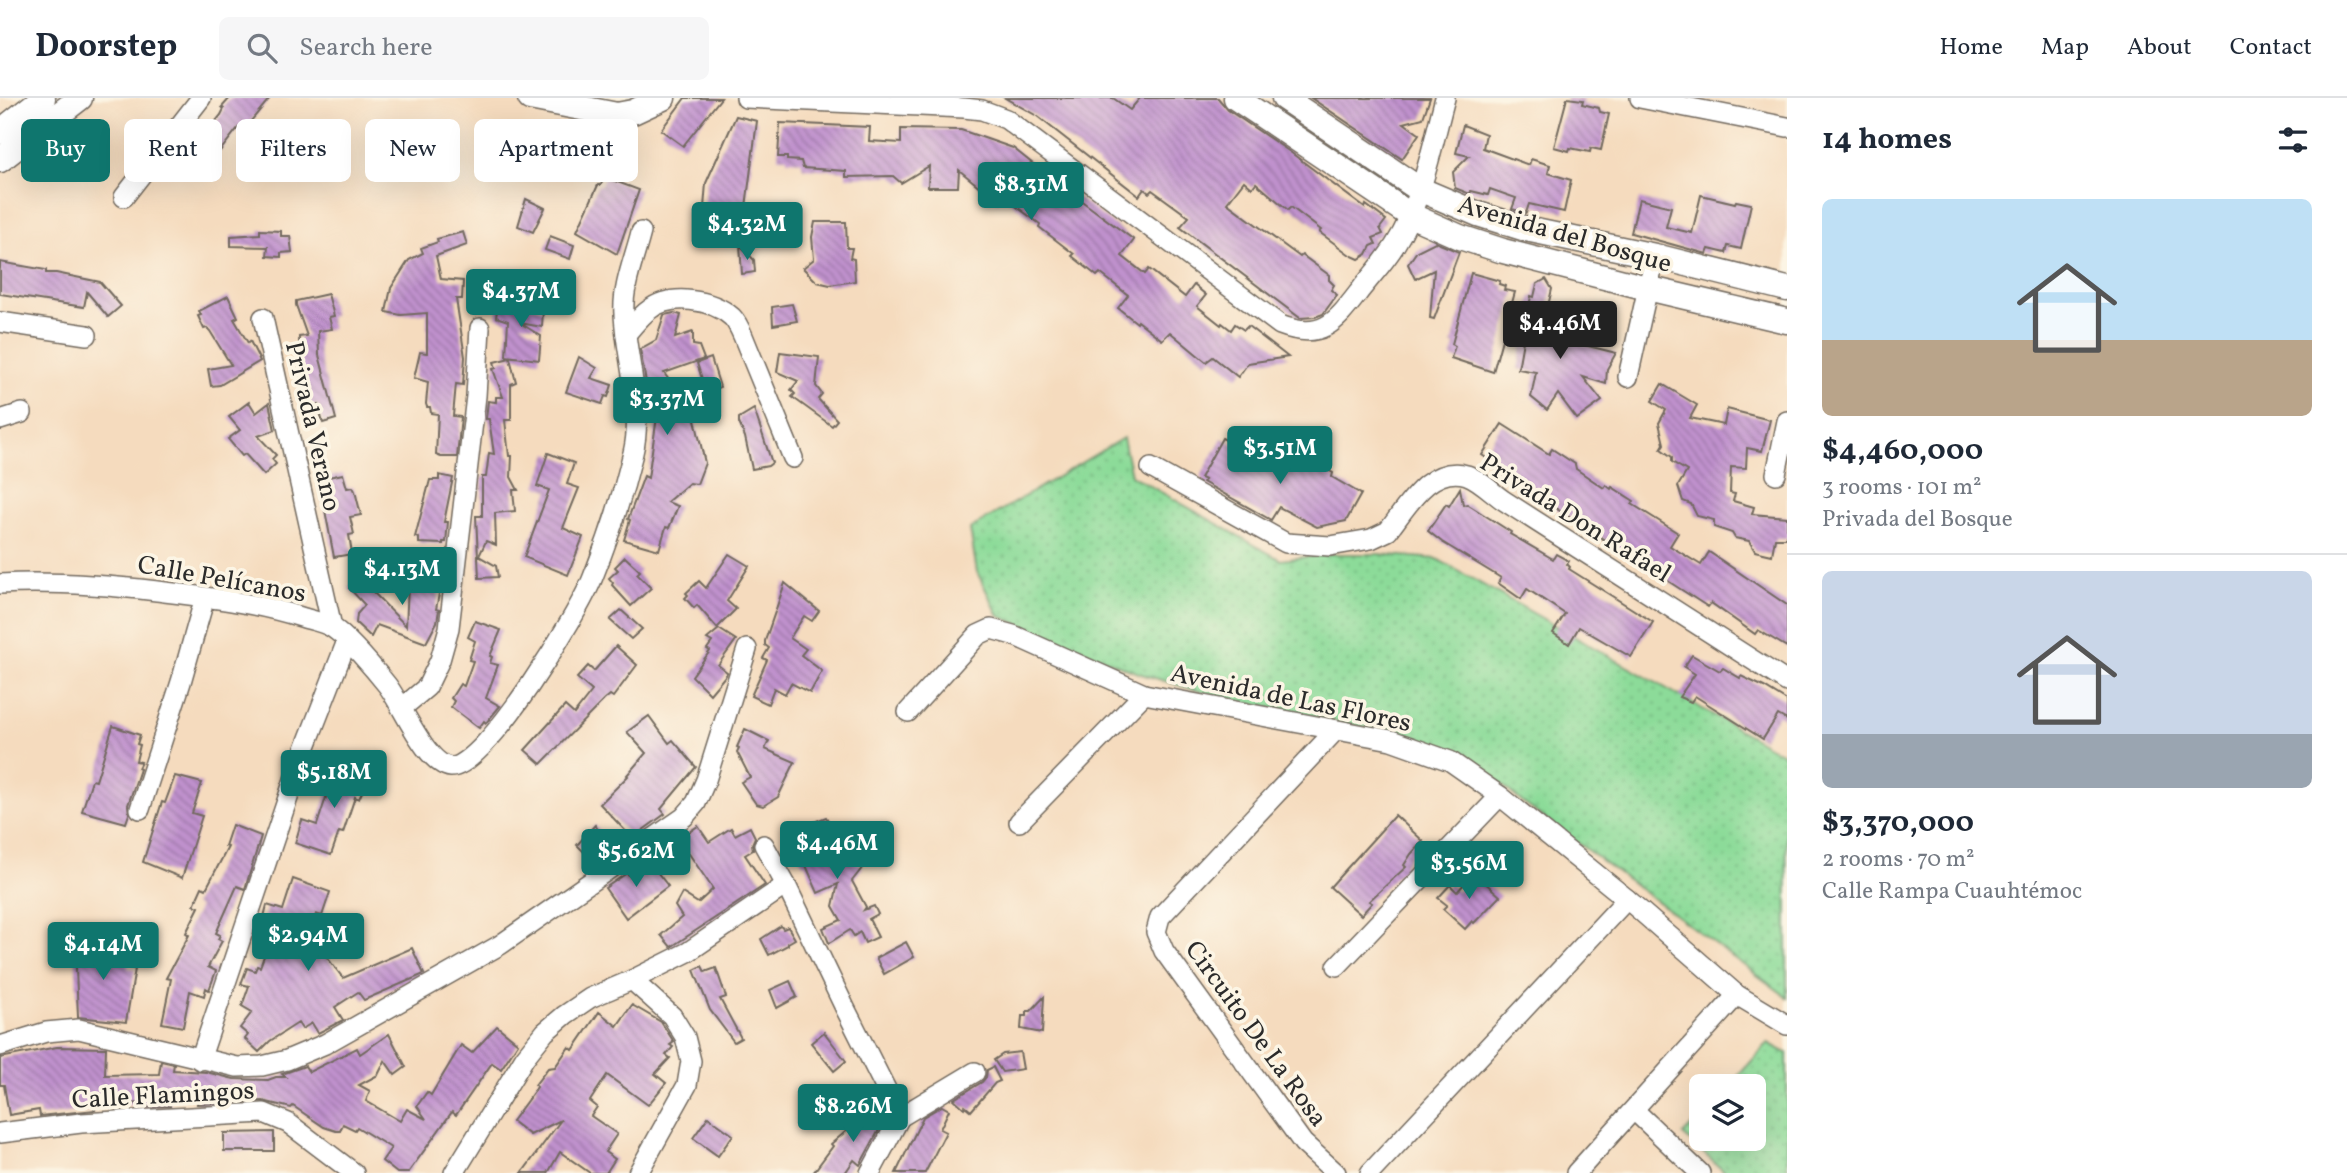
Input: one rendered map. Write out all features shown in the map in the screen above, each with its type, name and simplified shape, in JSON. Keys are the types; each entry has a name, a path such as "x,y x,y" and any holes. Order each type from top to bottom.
{"street":[{"path":"0,132 43,98"},
{"path":"0,160 80,98"},
{"path":"124,197 201,98"},
{"path":"530,98 617,115 633,112 663,98"},
{"path":"746,98 964,108 982,110 1006,120 1280,325 1308,333 1324,328 1339,318 1396,245 1419,189 1445,98"},
{"name":"Avenida del Bosque","path":"1236,98 1410,215 1460,237 1503,251 1647,288 1787,321"},
{"name":"Avenida del Bosque","path":"1284,98 1419,189 1478,214 1526,229 1655,256 1787,289"},
{"path":"1640,98 1787,127"},
{"path":"626,334 623,311 626,290 641,232"},
{"path":"1629,377 1655,256"},
{"path":"626,334 649,310 662,302 676,300 711,304 725,312 734,319 743,336 793,458"},
{"name":"Privada Verano","path":"263,318 332,627"},
{"path":"0,322 87,335"},
{"path":"402,708 427,687 440,660 449,628 476,396 480,328"},
{"name":"Calle Pelícanos","path":"0,584 81,583 205,597 275,609 332,627 387,685 436,760 451,767 462,765 496,734 549,656 593,579 634,452 636,428 626,334"},
{"path":"0,419 22,413"},
{"path":"1776,474 1787,421"},
{"name":"Privada Don Rafael","path":"1151,468 1266,534 1286,543 1302,545 1330,545 1380,536 1388,531 1425,485 1435,477 1468,475 1787,682"},
{"path":"140,809 205,597"},
{"name":"Avenida de Las Flores","path":"908,712 978,635 991,629 1013,635 1144,694 1391,740 1450,761 1500,796 1627,899 1737,995 1787,1025"},
{"path":"200,1060 301,759 347,641"},
{"path":"0,1046 46,1032 79,1029 237,1067 262,1066 287,1060 325,1044 500,945 670,829 696,803 706,780 747,649"},
{"path":"1019,822 1144,694"},
{"name":"Circuito De La Rosa","path":"1335,731 1160,917 1156,932 1164,951 1266,1096 1303,1143 1336,1173"},
{"path":"1337,966 1500,796"},
{"path":"764,845 786,884 900,1117"},
{"path":"454,1173 525,1057 545,1032 590,998 688,952 786,884"},
{"path":"1370,1173 1627,899"},
{"path":"632,980 672,1016 685,1037 691,1061 687,1085 638,1173"},
{"path":"1576,1173 1737,995"},
{"path":"870,1173 900,1117 975,1072"},
{"path":"1634,1110 1700,1173"},
{"name":"Calle Flamingos","path":"0,1133 80,1123 264,1113 288,1123 354,1173"}],"green space":[{"path":"1123,438 1131,475 1281,560 1330,554 1378,554 1437,559 1786,756 1787,997 1522,802 1475,762 1418,738 1222,698 1138,673 999,616 977,572 970,529"},
{"path":"1768,1043 1787,1053 1787,1173 1726,1173 1701,1151 1766,1151 1766,1074 1740,1074"},
{"path":"1689,1129 1689,1140 1683,1135"}],"building":[{"path":"230,98 270,98 253,119 236,119 236,131 222,148 222,119 218,119 224,109 222,107"},
{"path":"685,98 721,98 683,146 661,130"},
{"path":"1005,98 1113,98 1130,110 1140,98 1218,98 1228,110 1365,208 1366,205 1386,220 1380,228 1383,234 1373,238 1376,244 1359,259 1319,232 1321,230 1291,207 1288,210 1256,183 1252,188 1244,181 1227,203 1329,275 1329,280 1334,285 1331,290 1337,295 1323,314 1300,318 1180,227 1189,217 1152,190 1149,193 1144,189 1139,196 1037,116"},
{"path":"1311,98 1430,98 1423,118 1404,123 1419,134 1402,159"},
{"path":"1567,98 1583,100 1582,104 1599,108 1600,112 1609,114 1601,150 1591,148 1590,152 1570,148 1569,151 1554,147"},
{"path":"736,116 757,121 746,207 704,208 706,183"},
{"path":"780,123 870,127 869,141 901,143 901,129 961,130 1013,148 1043,172 1039,176 1062,196 1067,190 1134,240 1122,256 1145,274 1149,269 1185,297 1194,285 1206,295 1197,306 1221,325 1222,323 1231,330 1235,324 1244,330 1248,326 1288,357 1248,363 1238,377 1213,357 1206,362 1170,332 1162,340 1138,321 1137,323 1118,308 1128,295 1100,273 1097,276 1072,256 1074,254 1039,227 1040,224 1002,196 998,202 959,170 958,187 928,187 929,166 901,183 893,176 846,177 846,171 803,168 801,161 778,157"},
{"path":"1463,125 1486,134 1483,148 1529,165 1531,159 1550,165 1548,173 1571,180 1564,212 1529,204 1526,213 1512,209 1516,198 1490,189 1488,195 1471,191 1470,194 1455,188 1453,172 1469,156 1456,153"},
{"path":"602,182 617,182 639,190 617,254 577,231 598,185"},
{"path":"1701,195 1751,204 1741,249 1728,246 1726,253 1709,249 1707,254 1631,233 1639,199 1671,207 1666,227 1692,233"},
{"path":"526,199 545,208 533,232 518,226"},
{"path":"815,222 846,222 847,248 852,248 850,258 854,259 855,281 830,285 817,282 803,268 814,259 812,237"},
{"path":"260,230 281,231 281,236 290,236 292,252 281,253 281,257 267,256 268,247 231,246 231,236 260,234"},
{"path":"463,232 467,245 436,256 441,279 463,281 462,299 456,299 465,357 463,385 456,384 453,416 461,417 457,457 441,457 436,455 438,414 431,413 426,404 428,382 414,378 420,352 427,353 427,313 401,315 386,312 391,288 409,260 423,253 421,248 438,242 437,239"},
{"path":"550,236 574,245 570,259 545,250"},
{"path":"1435,242 1459,252 1434,319 1430,318 1434,270 1415,279 1408,264 1417,251"},
{"path":"740,245 754,260 755,272 742,274"},
{"path":"0,262 100,282 121,306 108,317 87,292 84,307 0,294"},
{"path":"1471,273 1500,281 1499,284 1505,286 1504,290 1515,292 1493,372 1451,358 1455,346 1452,344"},
{"path":"1546,279 1552,289 1547,310 1550,315 1533,326 1561,333 1560,339 1616,353 1607,369 1606,384 1583,377 1602,401 1577,419 1558,394 1547,410 1531,397 1536,372 1518,369 1531,296 1534,297 1537,284"},
{"path":"328,294 334,316 329,317 332,329 318,331 319,355 336,419 323,423 318,405 309,408 298,370 299,337 307,336 296,301"},
{"path":"228,296 238,317 234,319 260,361 220,385 211,386 208,369 231,365 210,331 204,329 198,316 201,315 199,311"},
{"path":"499,298 543,309 542,327 520,323 541,336 539,360 506,356 508,321 496,317"},
{"path":"792,304 797,321 773,325 772,307"},
{"path":"664,315 681,315 675,338 693,332 693,345 699,346 704,359 664,373 694,415 705,463 697,484 689,483 667,502 678,506 669,528 666,527 659,550 624,540 630,520 628,519 644,476 648,478 657,417 654,393 648,393 640,349 656,340"},
{"path":"780,352 819,357 816,386 822,394 818,399 837,420 832,426 792,397 795,394 791,390 798,381 777,372"},
{"path":"579,357 597,368 591,378 612,385 602,404 566,392"},
{"path":"510,358 516,382 511,384 511,420 505,420 509,456 512,456 511,477 518,490 513,490 515,511 495,513 496,545 486,541 479,556 496,566 498,577 479,578 476,516 482,516 482,477 486,477 489,453 494,454 489,419 486,419 488,401 496,402 496,397 503,397 493,369 496,368 494,362"},
{"path":"711,358 720,387 709,391 697,363"},
{"path":"1662,384 1697,405 1690,418 1724,425 1727,409 1770,420 1762,451 1747,448 1746,468 1731,467 1730,493 1735,494 1733,501 1754,507 1752,514 1787,517 1787,538 1775,538 1772,555 1755,551 1749,541 1735,538 1732,533 1714,527 1714,520 1697,516 1691,504 1683,501 1678,486 1687,471 1672,462 1672,457 1661,449 1664,444 1659,423 1666,410 1652,401"},
{"path":"249,402 256,413 269,403 275,430 258,436 276,455 272,459 276,464 264,475 245,454 242,456 228,439 240,430 229,417"},
{"path":"754,409 772,463 752,469 739,418"},
{"path":"1502,424 1549,454 1552,449 1604,488 1606,485 1611,489 1612,487 1634,501 1632,504 1678,533 1670,546 1701,565 1709,552 1787,605 1787,647 1758,630 1755,634 1711,603 1708,607 1489,465 1489,460 1482,455"},
{"path":"1222,438 1277,465 1278,461 1289,467 1297,453 1333,473 1332,477 1361,494 1346,521 1317,527 1279,507 1271,520 1200,478"},
{"path":"548,453 574,463 567,484 579,488 563,528 583,537 568,575 524,557 549,490 537,486"},
{"path":"343,474 347,488 353,487 355,491 361,515 350,517 354,534 349,535 352,554 334,557 319,479"},
{"path":"439,475 453,478 444,522 448,522 446,542 419,543 419,538 415,537 430,480 439,480"},
{"path":"1460,488 1463,505 1467,504 1511,532 1510,534 1553,559 1556,554 1569,561 1569,569 1653,622 1631,657 1579,627 1569,644 1553,633 1565,614 1527,589 1521,599 1498,583 1501,578 1428,531"},
{"path":"729,554 749,566 727,601 736,609 717,628 697,605 694,608 685,598 688,595 686,593 699,581 706,588"},
{"path":"625,557 640,571 637,574 651,588 631,606 609,578 618,570 615,567"},
{"path":"416,566 443,574 436,609 439,610 437,622 426,643 377,625 371,637 356,623 357,614 365,605 349,588 362,576 375,588 372,591 406,626 409,581 415,580"},
{"path":"785,583 819,611 812,621 804,616 790,638 806,649 801,655 822,671 810,693 791,683 785,694 774,688 768,704 751,696 767,660 763,658 769,648 765,641"},
{"path":"621,610 642,629 631,639 610,620"},
{"path":"475,621 501,630 490,656 490,663 498,665 486,698 500,706 479,728 451,707 454,701 451,698 460,684 464,686 473,661 469,660 475,641 468,637"},
{"path":"719,629 736,640 718,665 727,672 726,675 710,694 692,676 710,651 707,649 712,642 707,639"},
{"path":"616,646 637,665 613,697 610,695 604,700 541,764 525,750 565,706 574,714 592,691 577,678 588,666 594,671"},
{"path":"1692,655 1720,671 1723,668 1764,687 1787,701 1787,720 1778,715 1763,739 1695,696 1691,702 1679,697 1695,674 1684,667"},
{"path":"649,716 669,743 673,740 696,767 661,809 665,814 632,838 600,804 646,753 627,732"},
{"path":"113,726 140,735 136,761 141,762 138,768 140,769 128,805 126,823 82,811 92,780 96,781"},
{"path":"745,729 769,741 765,749 795,762 778,797 763,806 756,804 741,782 750,777 737,752"},
{"path":"337,764 355,772 357,768 371,772 359,799 355,797 343,833 339,832 331,855 295,843 302,820 317,825"},
{"path":"175,776 202,783 192,813 202,816 182,878 143,862 162,802 165,803"},
{"path":"1395,815 1423,841 1411,854 1404,865 1406,867 1369,901 1372,903 1361,915 1330,887"},
{"path":"826,817 853,860 863,867 852,881 866,907 864,910 874,906 878,914 869,919 878,937 865,943 860,932 854,936 850,930 829,943 823,928 841,920 833,906 838,884 818,893 805,863 803,864 793,847 819,830 814,822"},
{"path":"232,825 261,836 245,889 237,886 216,933 222,941 208,967 216,971 209,990 206,988 204,996 190,991 183,1027 162,1023 171,979 166,978 189,935 186,933 199,907 194,905 202,887 206,889 228,847 225,846"},
{"path":"595,825 606,842 589,857 577,845"},
{"path":"698,826 709,842 731,828 735,835 750,827 755,837 753,850 745,855 765,885 671,947 661,935 682,917 675,906 682,893 698,903 713,889 679,839"},
{"path":"650,863 668,886 626,918 605,888 627,873 630,877"},
{"path":"1474,873 1500,896 1465,929 1443,909 1447,905 1438,898 1450,885 1457,892"},
{"path":"293,879 330,892 322,916 316,914 309,934 343,978 412,948 424,974 364,1000 358,992 335,1007 343,1020 318,1033 312,1023 302,1029 298,1023 270,1041 259,1052 245,1039 248,1035 240,1028 252,1012 242,1006 249,986 241,984 247,968 255,971 257,966 260,967 271,937 260,933 267,905 283,910"},
{"path":"781,926 783,929 788,927 795,939 769,955 761,939"},
{"path":"906,942 914,957 884,974 876,958"},
{"path":"75,944 118,945 119,954 129,955 128,968 135,969 126,1022 78,1017"},
{"path":"702,966 705,972 716,968 726,997 720,999 741,1038 734,1042 710,1010 694,970"},
{"path":"790,981 797,997 777,1008 770,990"},
{"path":"1044,997 1042,1033 1021,1029 1022,1016 1027,1016 1027,1011 1031,1011"},
{"path":"632,1005 661,1022 674,1042 666,1055 670,1058 655,1074 666,1083 648,1105 607,1075 590,1101 597,1107 591,1116 617,1134 605,1152 615,1159 606,1173 590,1173 560,1152 548,1173 522,1173 561,1120 530,1135 512,1121 537,1087 535,1085 548,1068 555,1067 569,1047 573,1050 599,1012 617,1026"},
{"path":"497,1026 518,1043 501,1069 492,1063 456,1115 452,1112 408,1173 397,1173 382,1161 391,1148 357,1127 355,1130 343,1124 340,1131 336,1131 324,1127 293,1106 291,1108 263,1101 197,1104 198,1097 170,1097 170,1106 142,1107 142,1103 94,1106 95,1110 40,1116 39,1110 9,1115 4,1085 0,1085 0,1058 57,1047 106,1048 105,1075 159,1074 161,1061 174,1064 173,1070 206,1072 234,1079 268,1080 286,1077 282,1074 305,1066 309,1072 357,1048 360,1054 389,1034 406,1067 395,1075 385,1061 378,1075 359,1085 370,1091 366,1101 400,1121 407,1109 426,1119 417,1106 427,1092 431,1095 461,1045 472,1053"},
{"path":"824,1032 846,1061 834,1071 811,1043"},
{"path":"1020,1052 1023,1069 1002,1072 994,1060 1003,1054"},
{"path":"993,1067 1000,1081 995,1083 971,1111 954,1099 982,1082 987,1070"},
{"path":"878,1106 886,1117 860,1165 854,1160 845,1173 813,1173 833,1146 831,1144 850,1128 853,1132 868,1108 874,1112"},
{"path":"942,1106 949,1110 940,1129 946,1132 925,1173 896,1173 923,1117"},
{"path":"708,1117 733,1135 718,1156 693,1138"},
{"path":"274,1132 274,1151 224,1151 224,1133"}]}
